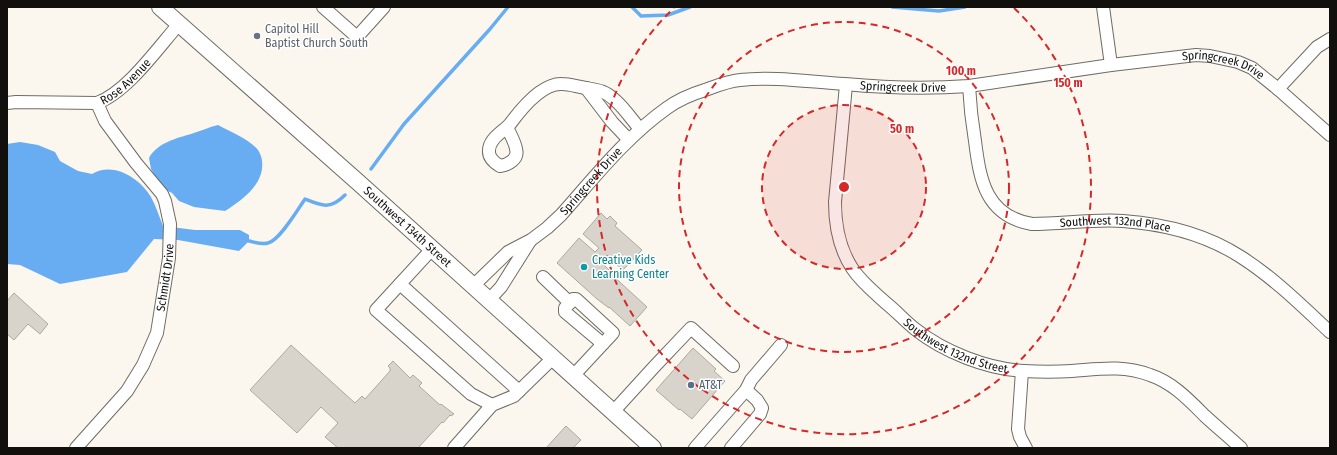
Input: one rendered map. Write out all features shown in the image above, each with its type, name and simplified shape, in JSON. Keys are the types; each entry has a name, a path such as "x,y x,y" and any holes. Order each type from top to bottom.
{"main road":[{"name":"Southwest 134th Street","path":"160,7 653,448"}],"street":[{"path":"323,7 357,37 384,7"},
{"path":"1103,7 1111,65"},
{"name":"Rose Avenue","path":"7,103 97,103 113,95 125,85 179,24"},
{"path":"1278,89 1316,47 1330,39"},
{"name":"Springcreek Drive","path":"473,286 508,252 531,240 547,228 561,215 640,129 668,107 677,101 699,91 738,80 786,79 924,89 969,86 1111,65 1196,55 1210,56 1238,62 1252,68 1330,135"},
{"path":"507,127 522,108 535,96 548,87 560,83 586,88 597,88 616,100 640,129"},
{"name":"Southwest 132nd Street","path":"846,84 835,217 841,246 851,268 868,287 914,328 927,337 963,356 981,363 1022,371 1049,372 1118,368 1130,369 1152,375 1178,391 1241,448"},
{"name":"Southwest 132nd Place","path":"969,86 970,108 981,180 988,195 1006,214 1021,222 1032,224 1122,221 1161,226 1200,237 1240,256 1256,267 1330,332"},
{"path":"586,88 612,122 629,140"},
{"name":"Schmidt Drive","path":"76,448 127,391 143,365 157,333 170,243 170,224 162,194 136,163 105,121 97,103"},
{"name":"Springcreek Drive","path":"489,300 502,287 531,240"},
{"path":"432,249 376,310 471,394 492,405"},
{"path":"543,277 570,303 573,299 576,299 613,332 573,376"},
{"path":"400,284 519,391"},
{"path":"613,412 691,328 733,366"},
{"path":"700,447 781,345"},
{"path":"454,448 492,405 514,396 553,358"},
{"path":"1022,371 1017,425 1020,437 1026,448"},
{"path":"731,448 760,414 762,408 757,400 746,390"}],"water":[{"path":"218,125 250,142 258,150 262,160 260,177 256,184 245,196 225,211 194,207 179,201 172,193 162,188 151,169 149,158 157,148 168,142"},
{"path":"20,142 38,145 55,152 60,161 78,171 92,174 100,170 109,169 133,178 151,197 163,226 195,230 240,230 249,235 249,241 239,251 178,240 154,239 127,272 60,284 20,265 7,264 7,144"}],"building":[{"name":"Creative Kids Learning Center","path":"601,213 607,219 610,216 617,223 615,226 642,250 623,270 609,258 603,264 611,272 610,273 647,307 630,326 557,263 579,238 595,252 599,248 583,234"},
{"path":"14,293 48,324 40,334 28,324 14,340 7,334 7,301"},
{"path":"291,345 355,403 362,396 365,399 390,371 388,366 393,361 410,378 413,375 422,383 419,386 440,405 441,404 454,414 451,416 450,415 443,423 442,422 418,448 338,448 325,437 338,423 321,407 297,433 250,390"},
{"name":"AT&T","path":"693,348 716,369 714,371 725,381 692,419 656,390"},
{"path":"566,426 581,440 573,448 546,448"}],"waterway":[{"path":"371,169 404,124 508,7"},
{"path":"632,7 641,16 668,15 690,7"},
{"path":"892,7 939,11 965,7"},
{"path":"249,241 263,244 273,241 293,217 305,199 321,205 330,205 340,200 345,195"}],"place":[{"name":"Capitol Hill Baptist Church South","path":"257,36"},
{"name":"Creative Kids Learning Center","path":"584,267"},
{"name":"AT&T","path":"691,385"}]}
